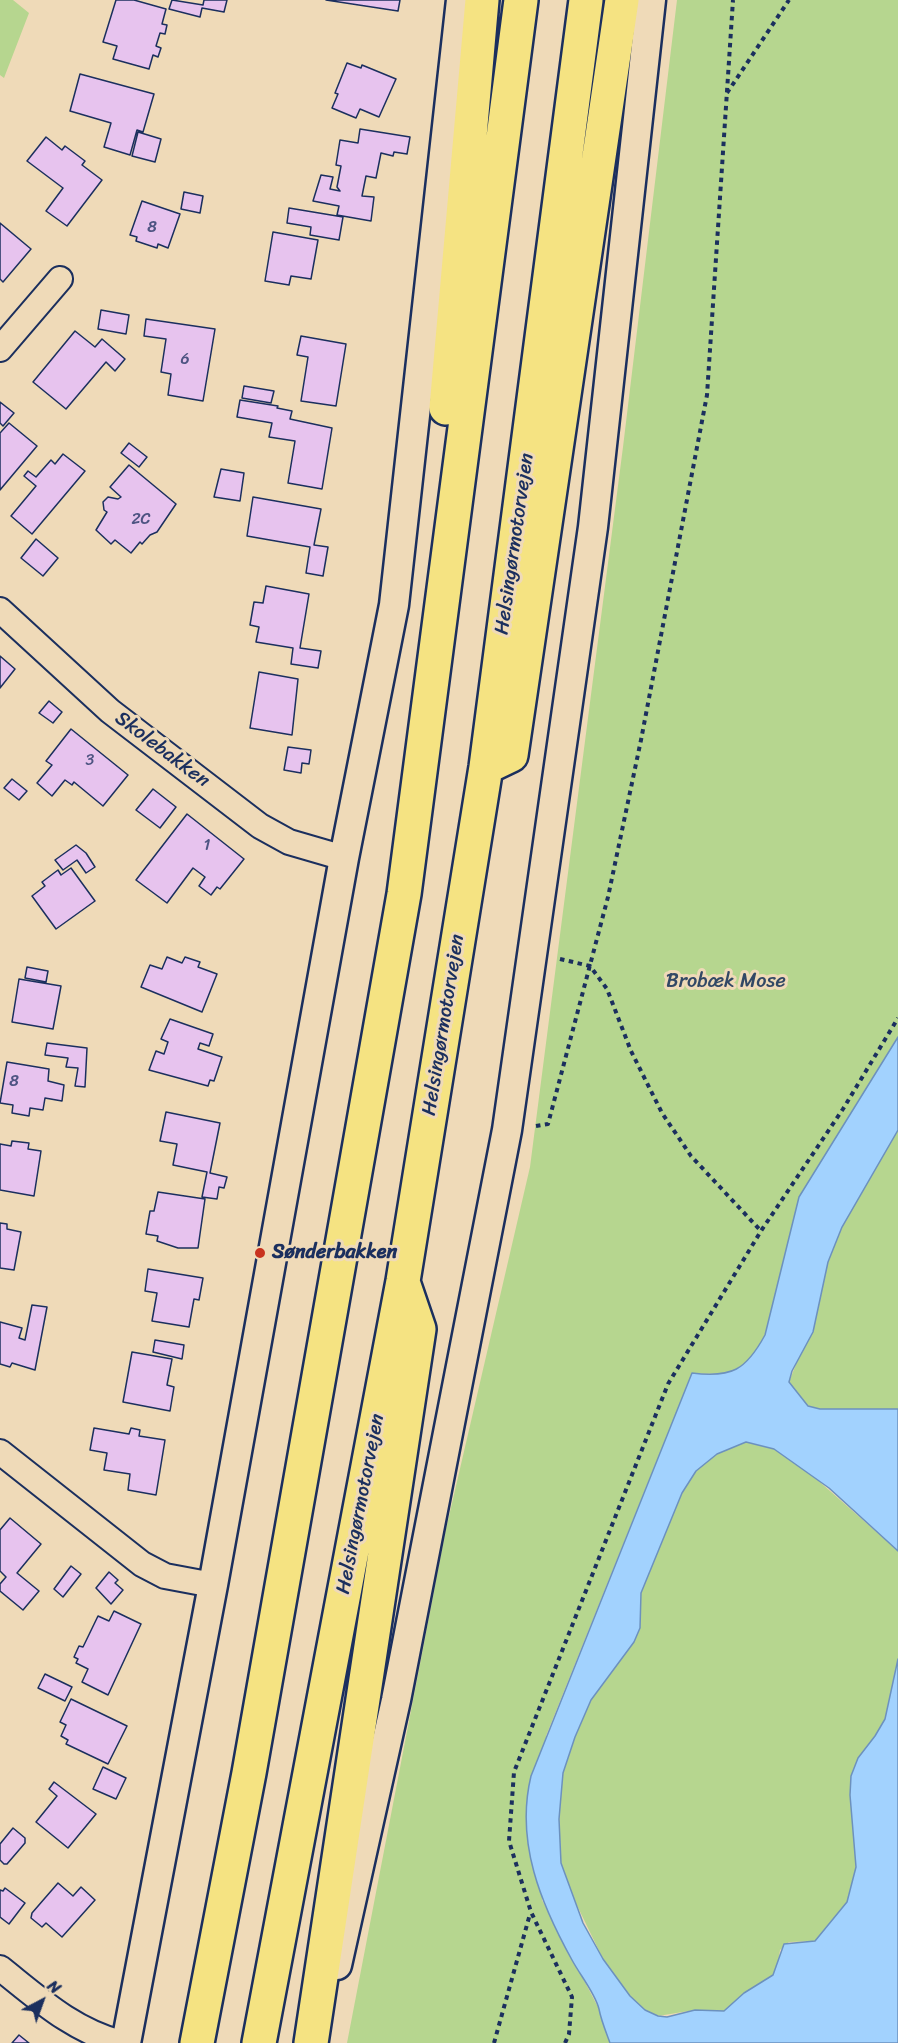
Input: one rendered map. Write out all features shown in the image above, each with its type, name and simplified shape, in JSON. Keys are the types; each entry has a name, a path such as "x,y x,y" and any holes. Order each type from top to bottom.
{"highway":[{"path":"459,467 445,417 482,0"},
{"path":"198,2043 249,1773 404,894 522,0"},
{"name":"Helsingørmotorvejen","path":"259,2043 403,1281 486,767 586,0"},
{"path":"486,767 511,755 622,0"},
{"path":"311,2043 419,1329 403,1281"}],"street":[{"path":"126,2043 213,1586 344,858 394,605 461,0"},
{"path":"319,2043 396,1700 507,1130 593,527 651,0"},
{"path":"0,349 60,279"},
{"name":"Skolebakken","path":"0,610 110,711 260,826 289,842 344,858"},
{"path":"0,1452 142,1564 165,1576 213,1586"},
{"path":"0,1968 72,2023 93,2035 121,2043"}],"path":[{"path":"507,1130 548,1124 608,897 641,740 707,395 734,0"},
{"path":"726,93 789,0"},
{"path":"560,959 590,966 607,989 631,1052 662,1113 691,1156 761,1231"},
{"path":"565,2043 569,2034 572,1997 531,1912 509,1841 514,1772 668,1384 761,1231 843,1108 898,1018"},
{"path":"494,2043 531,1912"}],"green space":[{"path":"0,0 13,0 29,13 4,78 0,75"},
{"name":"Brobæk Mose","path":"677,0 898,0 898,1037 799,1197 765,1335 758,1347 744,1364 736,1369 718,1374 692,1373 546,1736 542,1900 599,2009 610,2043 347,2043 446,1529 530,1167 623,447"},
{"path":"898,1130 898,1409 820,1409 808,1406 789,1382 818,1309 828,1262 842,1227"},
{"path":"746,1442 774,1449 805,1469 898,1551 898,1659 885,1719 858,1758 850,1795 856,1867 847,1902 815,1941 789,1942 780,1950 777,1969 773,1975 744,1993 724,2011 695,2010 658,2016 645,2010 630,1996 603,1959 571,1893 561,1863 559,1819 563,1773 591,1700 634,1642 640,1628 641,1593 682,1493 696,1471 717,1454"}],"water":[{"path":"898,1037 898,1130 842,1227 828,1262 813,1332 792,1371 789,1382 808,1406 820,1409 898,1409 898,1551 829,1488 774,1449 746,1442 717,1454 696,1471 682,1493 641,1593 640,1628 634,1642 591,1700 563,1773 559,1819 561,1863 583,1923 603,1959 630,1996 645,2010 658,2016 667,2017 695,2010 724,2011 744,1993 773,1975 784,1944 815,1941 847,1902 856,1867 850,1795 851,1776 858,1758 885,1719 898,1659 898,2043 610,2043 597,2003 550,1917 534,1872 526,1825 531,1776 692,1373 718,1374 736,1369 744,1364 758,1347 765,1335 799,1197"}],"building":[{"path":"116,0 134,0 166,9 162,24 167,25 165,34 160,33 156,46 161,48 158,57 153,55 149,69 113,59 117,46 103,42"},
{"path":"172,0 203,5 204,0 227,0 224,12 202,8 200,17 169,9"},
{"path":"326,0 400,0 398,11"},
{"path":"347,63 361,68 362,65 396,79 379,117 360,109 356,118 332,108 338,94 335,93"},
{"path":"80,74 154,94 143,132 137,130 130,155 104,147 111,123 70,111"},
{"path":"360,129 410,137 407,154 394,152 393,156 381,153 376,178 366,176 362,196 374,197 371,221 337,215 339,206 313,201 321,175 333,177 330,189 340,191 337,187 341,166 336,165 340,140 358,143"},
{"path":"138,132 161,139 155,162 132,156"},
{"path":"46,137 62,150 65,146 85,161 82,165 102,180 67,226 46,211 63,188 27,161"},
{"path":"184,192 203,196 200,213 181,209"},
{"path":"142,201 180,214 168,248 158,244 157,248 136,241 137,237 130,235"},
{"path":"289,208 343,217 339,240 310,235 311,227 287,223"},
{"path":"0,223 31,249 3,282 0,279"},
{"path":"273,232 318,240 311,279 291,276 289,285 265,281"},
{"path":"101,310 129,315 126,334 98,329"},
{"path":"146,319 215,329 203,401 168,395 171,374 161,372 166,339 144,336"},
{"path":"75,331 95,347 102,339 125,359 115,371 106,362 66,409 33,382"},
{"path":"301,336 346,344 336,406 301,401 308,357 297,355"},
{"path":"244,386 274,391 271,403 242,398"},
{"path":"240,400 278,406 277,408 292,411 290,419 332,428 322,489 288,483 295,441 269,437 272,423 237,417"},
{"path":"0,402 14,413 3,426 0,423"},
{"path":"9,423 37,446 0,490 0,433"},
{"path":"129,443 147,457 139,467 121,453"},
{"path":"63,454 85,471 32,534 11,516 36,486 24,476 28,471 36,477 51,460 55,464"},
{"path":"129,465 176,504 157,532 150,535 142,544 140,542 131,553 115,540 111,544 96,530 107,512 104,510 103,502 108,497 118,499 121,497 110,487"},
{"path":"221,469 244,473 240,501 214,497"},
{"path":"253,497 321,509 314,545 328,547 323,576 306,573 310,547 247,536"},
{"path":"36,539 58,558 43,576 21,558"},
{"path":"266,586 309,594 300,648 321,651 318,668 291,664 293,648 256,642 259,627 250,625 254,602 263,603"},
{"path":"0,656 15,669 0,688"},
{"path":"259,672 298,679 292,735 250,728"},
{"path":"49,701 62,712 53,723 39,713"},
{"path":"71,729 128,775 103,806 74,782 72,785 65,780 52,796 37,783 52,765 46,761"},
{"path":"288,747 311,750 309,764 302,763 301,773 284,770"},
{"path":"12,779 27,791 19,800 4,788"},
{"path":"153,789 176,807 160,828 136,810"},
{"path":"187,814 244,859 220,889 217,887 211,895 199,886 205,877 193,868 167,903 136,880"},
{"path":"76,845 86,853 95,867 86,873 77,860 63,870 55,860"},
{"path":"71,868 95,901 56,929 32,896 45,886 42,882 58,870 61,875"},
{"path":"167,957 182,963 185,957 200,962 198,967 217,974 202,1012 141,987 150,965 162,969"},
{"path":"27,967 48,971 46,982 25,978"},
{"path":"19,979 61,986 53,1029 12,1022"},
{"path":"170,1019 213,1034 209,1046 200,1043 198,1049 222,1057 214,1081 210,1080 208,1086 149,1070 156,1051 164,1054 168,1042 161,1039"},
{"path":"47,1043 87,1048 85,1087 75,1086 78,1068 66,1067 68,1058 45,1055"},
{"path":"7,1062 49,1069 48,1081 64,1085 62,1101 45,1098 43,1110 30,1108 29,1116 12,1113 13,1105 0,1103"},
{"path":"166,1112 220,1123 210,1173 227,1177 224,1188 219,1187 217,1199 202,1197 207,1172 173,1165 177,1144 160,1141"},
{"path":"12,1141 29,1143 28,1149 41,1151 34,1196 0,1190 0,1144 11,1146"},
{"path":"158,1192 205,1199 198,1248 178,1248 157,1241 158,1236 146,1234 150,1211 154,1211"},
{"path":"0,1223 7,1224 7,1229 21,1232 14,1270 0,1268"},
{"path":"148,1269 203,1278 199,1300 194,1299 189,1327 152,1321 157,1293 145,1291"},
{"path":"32,1305 47,1307 35,1370 12,1363 10,1367 0,1364 0,1322 22,1328 19,1338 25,1340"},
{"path":"155,1340 184,1345 182,1359 153,1352"},
{"path":"132,1352 172,1359 167,1385 174,1387 170,1411 123,1402"},
{"path":"94,1428 129,1434 131,1428 140,1430 139,1436 165,1440 156,1495 128,1490 130,1474 104,1470 107,1453 90,1450"},
{"path":"10,1518 41,1544 17,1573 39,1591 23,1610 0,1591 0,1584 6,1577 0,1571 0,1530"},
{"path":"71,1566 81,1574 63,1597 54,1589"},
{"path":"109,1572 118,1580 115,1583 123,1590 111,1604 96,1588"},
{"path":"114,1611 141,1624 108,1695 82,1682 88,1669 76,1663 78,1659 74,1657 79,1646 83,1647 98,1616 109,1621"},
{"path":"45,1674 72,1687 65,1701 38,1688"},
{"path":"71,1699 127,1726 108,1764 66,1744 68,1740 61,1736 66,1725 60,1722"},
{"path":"103,1767 126,1778 116,1799 93,1789"},
{"path":"54,1782 96,1814 68,1848 36,1822 57,1796 49,1789"},
{"path":"13,1828 25,1838 25,1843 7,1864 4,1864 0,1860 0,1844"},
{"path":"58,1883 73,1896 81,1887 95,1900 62,1937 46,1923 42,1927 31,1918 32,1913"},
{"path":"5,1888 25,1903 9,1924 0,1917 0,1890 3,1891"},
{"path":"19,2035 29,2043 12,2043"}],"place":[{"name":"Sønderbakken","path":"260,1253"}]}
